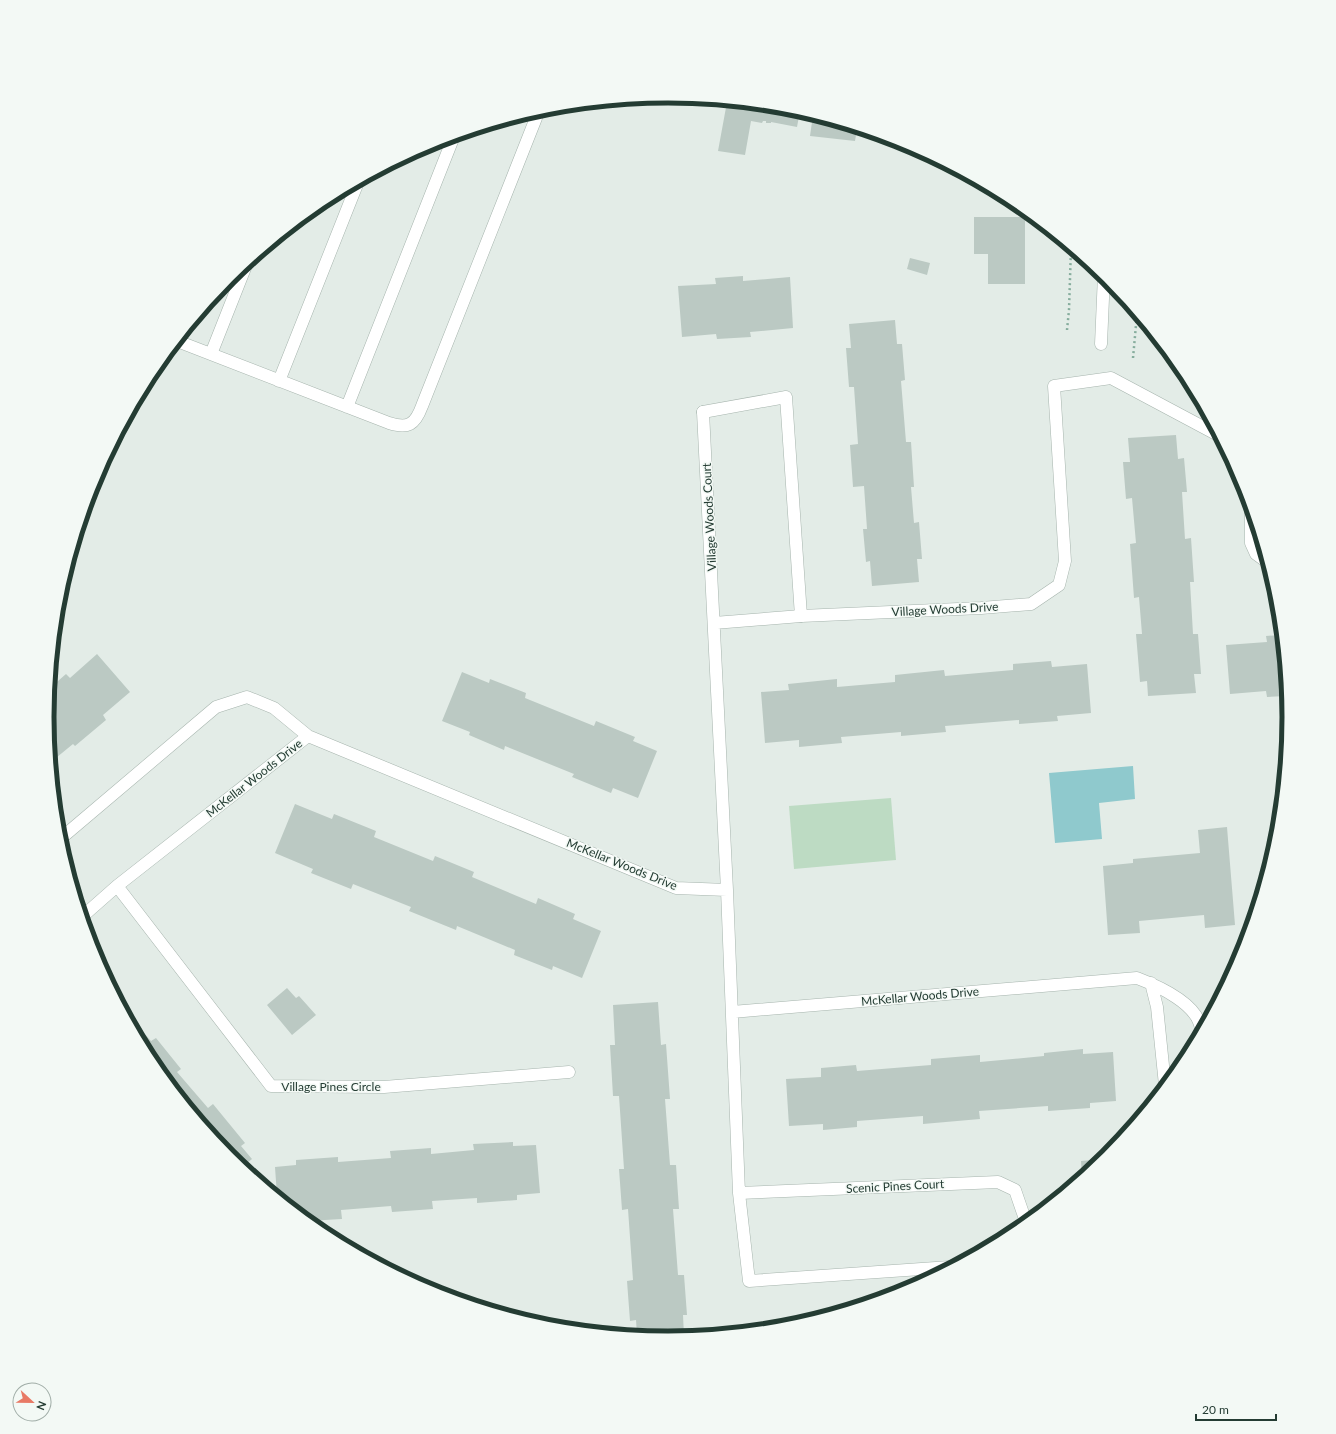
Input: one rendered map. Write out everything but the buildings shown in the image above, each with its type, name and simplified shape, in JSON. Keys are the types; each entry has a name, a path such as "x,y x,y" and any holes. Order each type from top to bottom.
{"street":[{"path":"181,343 400,426 411,424 418,416 536,118"},
{"path":"347,407 451,143"},
{"path":"280,381 355,188"},
{"path":"211,354 242,275"},
{"path":"1101,344 1104,285"},
{"name":"Village Woods Drive","path":"714,623 801,616 981,608 1031,604 1059,585 1065,561 1054,386 1111,378 1212,432"},
{"name":"Village Woods Court","path":"714,623 703,412 786,397 801,616"},
{"path":"1251,526 1251,543 1256,554 1261,558"},
{"path":"714,623 727,890 739,1193 749,1281 941,1268"},
{"path":"66,834 216,707 247,697 274,708 308,736"},
{"name":"McKellar Woods Drive","path":"86,912 117,886 308,736 676,888 727,890"},
{"name":"Village Pines Circle","path":"117,886 271,1086 384,1087 569,1072"},
{"name":"McKellar Woods Drive","path":"732,1012 1137,978 1151,983 1189,1006 1200,1024"},
{"path":"1151,983 1158,1007 1164,1078"},
{"name":"Scenic Pines Court","path":"739,1193 998,1182 1016,1190 1024,1217"}],"path":[{"path":"1067,330 1071,253"},
{"path":"1133,358 1136,320"}],"green space":[{"path":"891,798 896,860 794,869 789,806"}],"water":[{"path":"1133,766 1135,799 1099,803 1102,839 1055,843 1049,773"}]}
